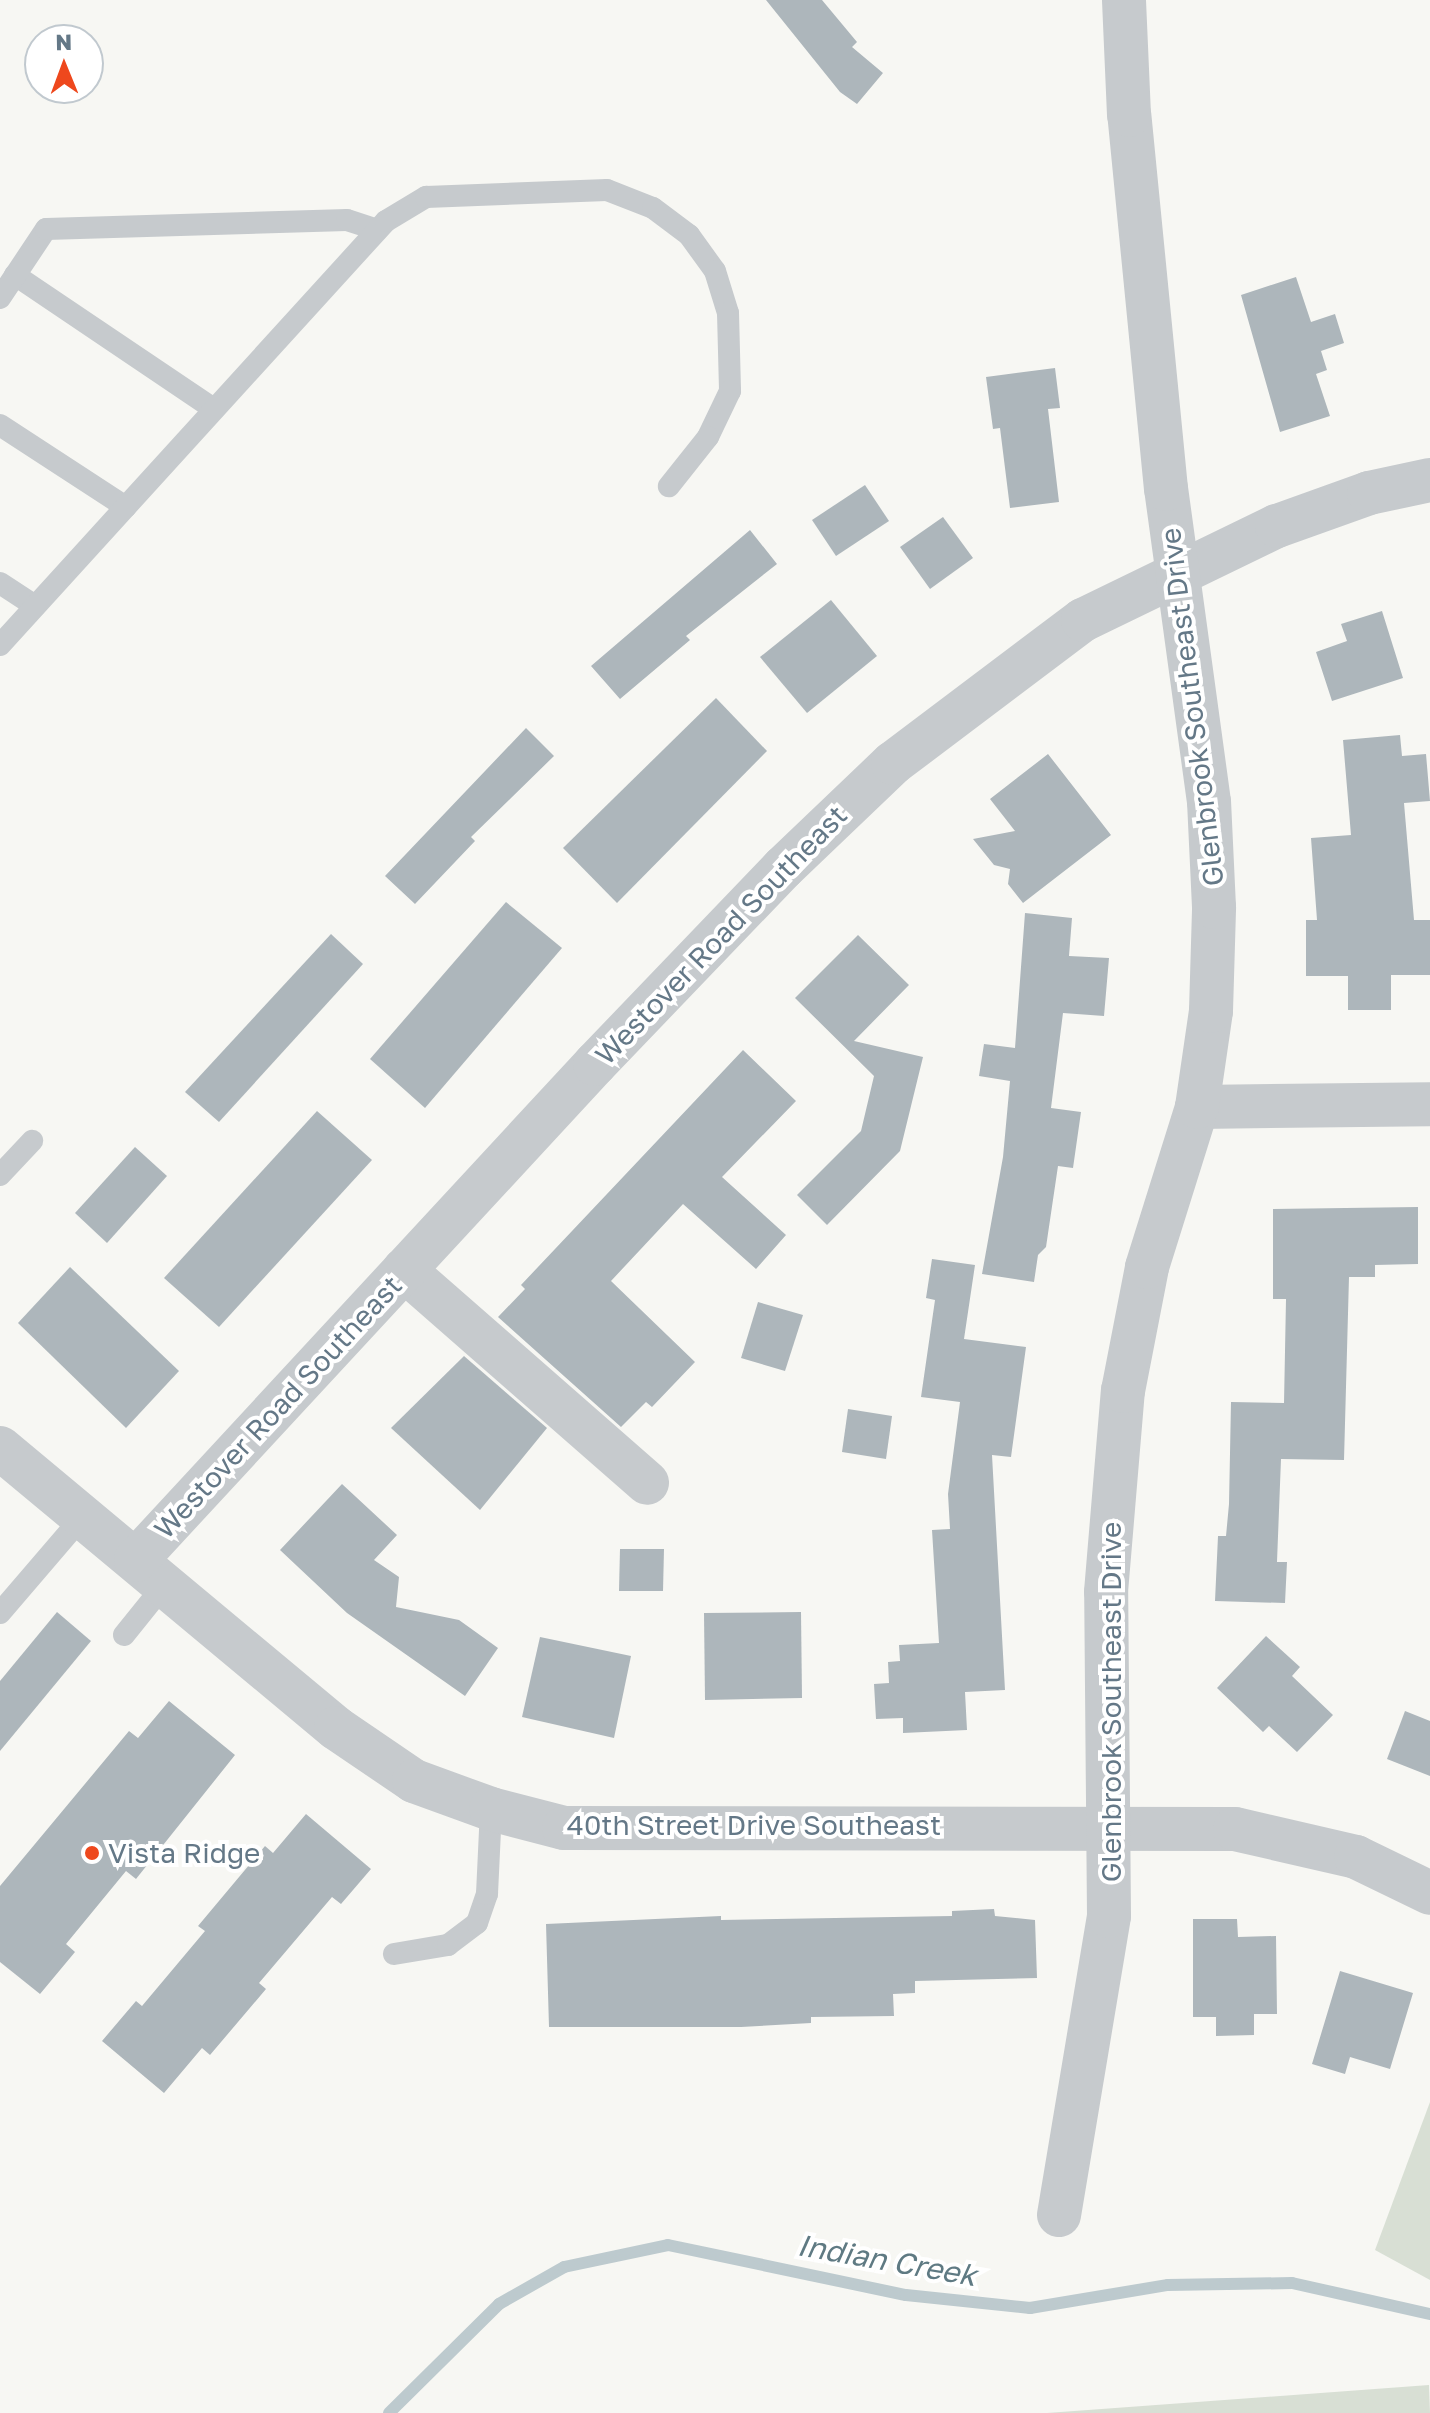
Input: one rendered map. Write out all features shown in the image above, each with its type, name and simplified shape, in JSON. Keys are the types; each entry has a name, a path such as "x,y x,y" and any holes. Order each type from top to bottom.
{"street":[{"name":"Glenbrook Southeast Drive","path":"1059,2215 1109,1916 1111,1825 1106,1592 1123,1391 1147,1267 1197,1107 1211,1011 1214,907 1209,802 1177,572 1129,115 1124,0"},
{"name":"Westover Road Southeast","path":"150,1572 404,1270 760,891 893,763 1083,620 1277,526 1369,493 1430,480"},
{"path":"1197,1107 1430,1104"},
{"path":"404,1270 647,1483"},
{"name":"40th Street Drive Southeast","path":"0,1448 336,1728 414,1781 491,1809 564,1828 1111,1825 1235,1829 1356,1857 1430,1893"}],"lane":[{"path":"0,645 377,230 426,197 607,190 653,208 689,235 715,271 728,313 730,391 708,437 669,486"},
{"path":"0,298 46,229 347,220 377,230"},
{"path":"15,275 214,409"},
{"path":"0,425 126,507"},
{"path":"0,583 35,606"},
{"path":"0,1175 32,1141"},
{"path":"0,1613 83,1516"},
{"path":"124,1635 150,1572"},
{"path":"394,1954 448,1945 477,1923 487,1894 491,1809"}],"shaded area":[{"path":"1430,2102 1430,2280 1375,2250"},
{"path":"1429,2385 1430,2413 1047,2413"}],"building":[{"path":"766,0 822,0 857,42 852,47 883,73 857,104 840,92"},
{"path":"1296,277 1311,322 1335,314 1344,343 1321,351 1327,370 1316,374 1330,416 1280,432 1241,295"},
{"path":"1055,368 1060,408 1048,409 1059,502 1010,508 1000,428 993,429 986,377"},
{"path":"865,485 889,521 836,556 812,520"},
{"path":"943,517 973,558 930,589 900,547"},
{"path":"750,530 777,564 686,636 690,640 620,699 591,666"},
{"path":"831,600 877,656 807,713 760,657"},
{"path":"1382,611 1403,678 1332,701 1316,652 1347,641 1341,624"},
{"path":"716,698 767,751 617,903 563,848"},
{"path":"526,728 554,756 471,837 475,841 415,904 385,876"},
{"path":"1400,735 1402,756 1426,754 1430,801 1404,803 1414,920 1430,920 1430,975 1391,975 1391,1010 1348,1010 1348,976 1306,976 1306,920 1317,920 1311,838 1351,835 1343,740"},
{"path":"1048,754 1111,835 1023,903 1008,884 1010,869 994,865 973,839 1015,831 990,799"},
{"path":"506,902 562,948 425,1108 370,1059"},
{"path":"1025,913 1072,918 1069,956 1109,958 1104,1016 1063,1013 1051,1108 1081,1112 1073,1168 1058,1166 1046,1247 1038,1255 1034,1282 982,1274 1003,1157 1010,1081 979,1076 984,1044 1015,1048"},
{"path":"331,934 363,964 219,1122 185,1092"},
{"path":"858,935 909,985 854,1041 923,1057 900,1151 827,1225 797,1195 861,1131 874,1076 795,998"},
{"path":"743,1050 796,1101 722,1177 786,1235 756,1269 683,1204 611,1281 695,1362 652,1407 646,1402 621,1427 498,1317 525,1289 521,1285"},
{"path":"317,1111 372,1160 219,1327 164,1278"},
{"path":"135,1147 167,1176 107,1243 75,1213"},
{"path":"1418,1207 1418,1264 1375,1265 1375,1277 1349,1277 1344,1460 1281,1459 1277,1562 1287,1562 1285,1603 1215,1601 1218,1536 1226,1536 1229,1504 1231,1402 1284,1403 1286,1299 1273,1299 1273,1209"},
{"path":"932,1259 975,1265 964,1339 1026,1347 1011,1457 992,1455 1005,1690 965,1692 967,1730 903,1733 903,1718 876,1719 874,1684 889,1683 888,1662 900,1661 899,1645 939,1643 932,1530 950,1529 948,1494 960,1402 921,1397 935,1300 926,1298"},
{"path":"70,1267 179,1371 126,1428 18,1323"},
{"path":"758,1302 803,1315 785,1371 741,1358"},
{"path":"464,1356 547,1428 480,1510 391,1428"},
{"path":"848,1409 892,1416 886,1459 842,1452"},
{"path":"342,1484 397,1535 374,1560 399,1577 396,1607 459,1620 498,1648 465,1696 347,1613 280,1550"},
{"path":"620,1549 664,1549 663,1591 619,1591"},
{"path":"57,1612 91,1641 0,1751 0,1681"},
{"path":"801,1612 802,1698 705,1700 704,1613"},
{"path":"1266,1636 1300,1667 1292,1676 1333,1715 1297,1752 1269,1726 1263,1732 1217,1688"},
{"path":"540,1637 631,1656 614,1738 522,1717"},
{"name":"Vista Ridge","path":"169,1701 235,1755 136,1879 126,1871 66,1944 75,1952 40,1994 0,1962 0,1886 129,1731 138,1738"},
{"path":"1405,1711 1430,1721 1430,1776 1387,1759"},
{"name":"Vista Ridge","path":"306,1814 371,1869 341,1904 332,1897 259,1983 266,1989 210,2055 202,2048 164,2093 102,2041 136,2001 142,2006 205,1931 198,1926 265,1846 273,1853"},
{"path":"994,1909 995,1916 1035,1920 1037,1978 915,1981 915,1993 893,1994 894,2016 811,2017 811,2023 741,2027 549,2027 546,1924 721,1916 721,1920 952,1916 952,1911"},
{"path":"1193,1919 1237,1919 1238,1937 1276,1936 1277,2014 1254,2014 1254,2035 1216,2036 1216,2017 1193,2017"},
{"path":"1340,1971 1413,1993 1390,2069 1350,2057 1345,2074 1312,2064"}],"waterway":[{"name":"Indian Creek","path":"389,2413 499,2304 564,2267 668,2245 906,2295 1030,2308 1168,2285 1292,2283 1430,2314"}],"place":[{"name":"Vista Ridge","path":"92,1853"}]}
